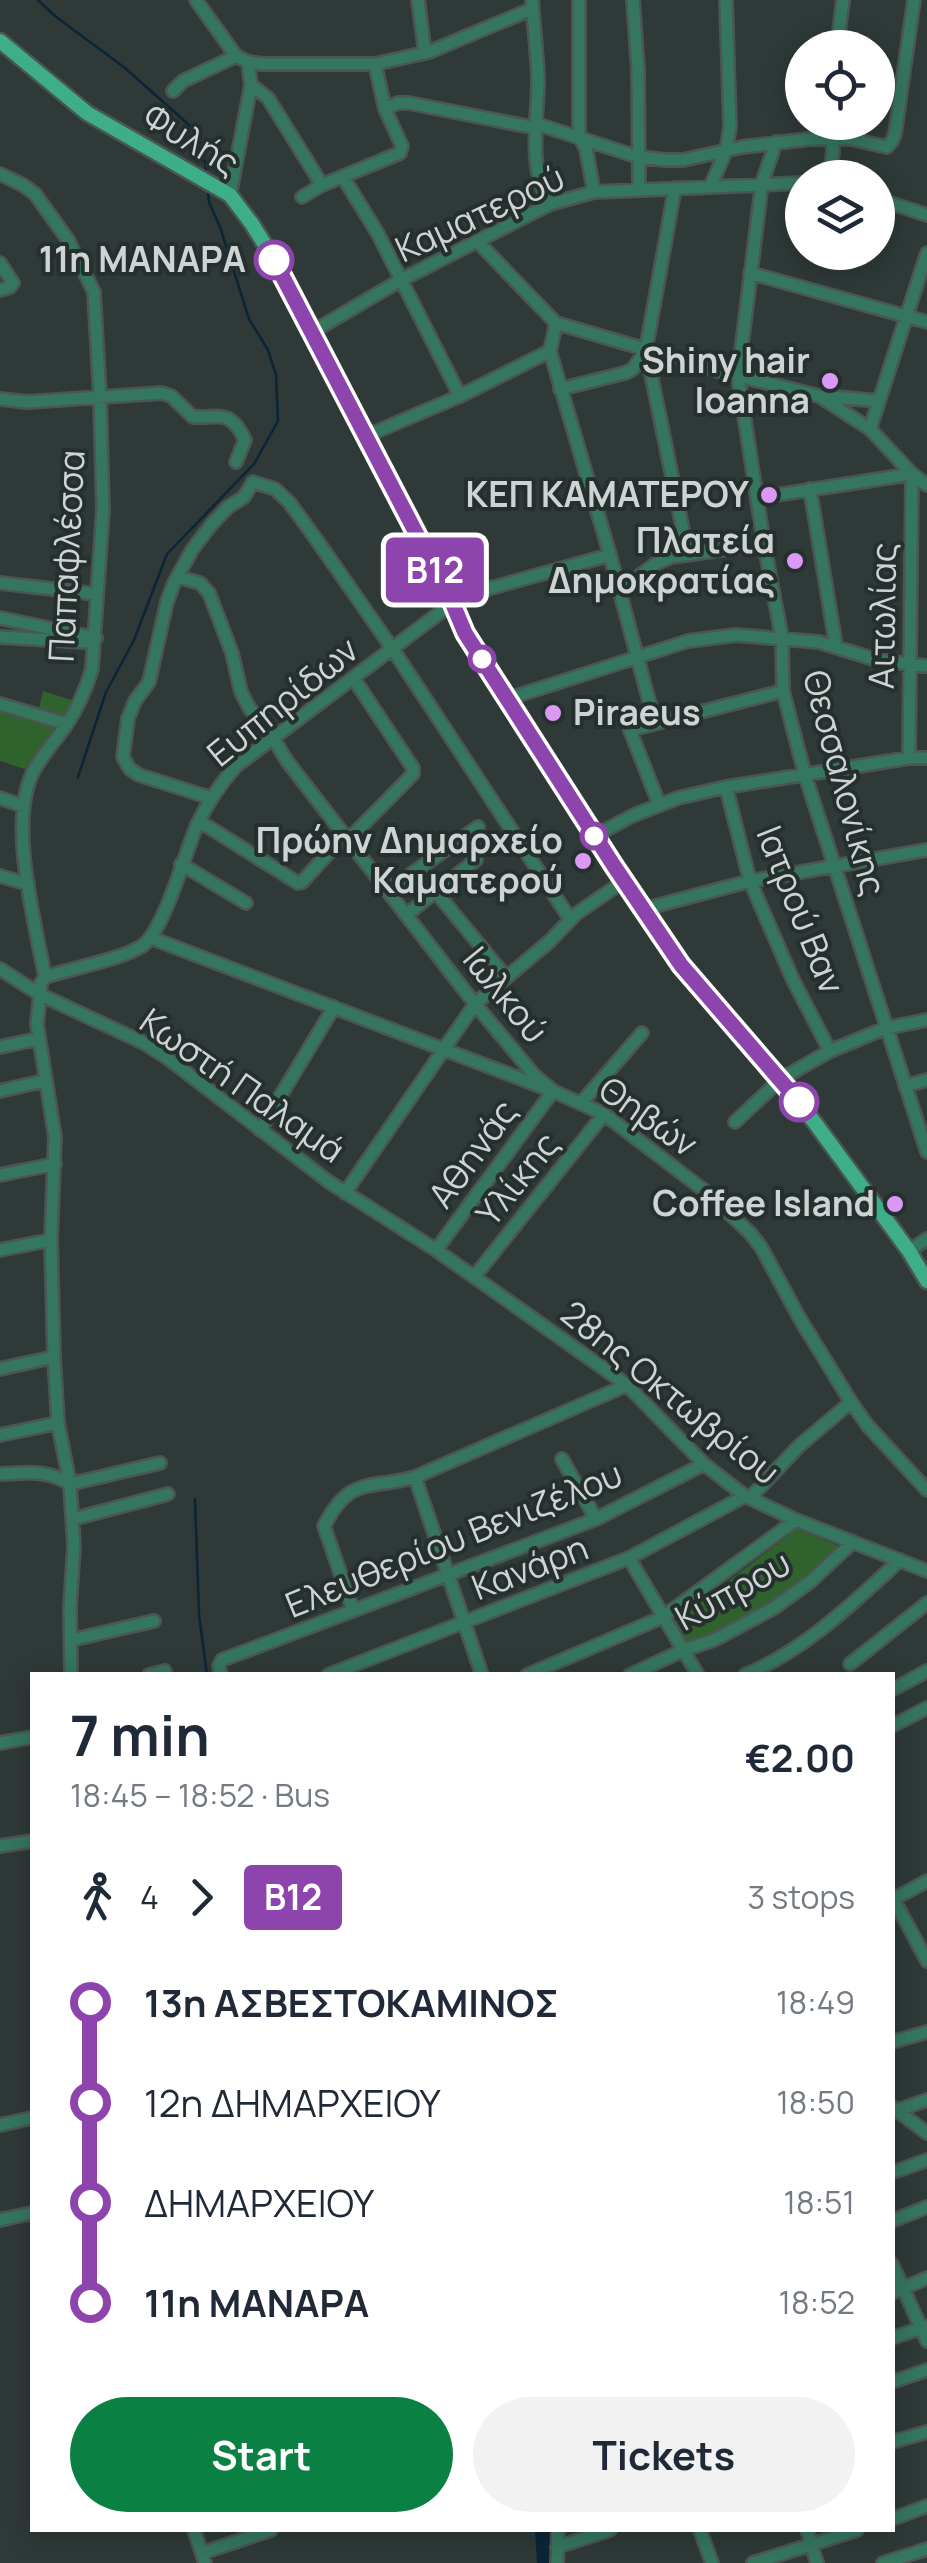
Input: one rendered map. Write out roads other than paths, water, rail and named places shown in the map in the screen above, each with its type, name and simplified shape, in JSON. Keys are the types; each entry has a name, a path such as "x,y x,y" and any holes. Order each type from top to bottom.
{"main road":[{"name":"Φυλής","path":"0,41 87,112 230,195 252,224 312,332 465,633 594,836 681,965 781,1079 848,1165 909,1251 922,1263 927,1282"}],"street":[{"path":"196,0 242,59 251,85 230,195"},
{"path":"418,0 425,53"},
{"path":"579,0 579,136 586,149 594,192"},
{"path":"632,0 638,70 639,189"},
{"path":"710,185 726,150 730,127 726,0"},
{"path":"840,30 844,0"},
{"path":"895,134 914,0"},
{"path":"173,91 183,81 242,59 281,64 375,64 425,53 532,4 538,78 536,162 550,204"},
{"path":"302,197 400,153 402,146 385,109 375,64"},
{"path":"251,85 268,98 322,185"},
{"path":"385,109 398,102 409,103 536,126 638,157 672,161 804,140"},
{"path":"856,140 883,146 892,140"},
{"name":"Θεσσαλονίκης","path":"776,142 762,183 738,376 782,638 783,691 805,775 905,1086 924,1132 927,1152"},
{"name":"Παπαφλέσσα","path":"0,174 35,194 68,240 91,284 96,306 103,510 92,669 67,724 33,772 23,806 28,884 45,976 39,994 38,1039 54,1137 54,1357 58,1424 70,1484 74,1546 71,1672"},
{"path":"343,177 378,234 460,396"},
{"name":"Καματερού","path":"312,332 401,280 550,204 594,192 785,182"},
{"path":"675,188 646,349 688,555"},
{"path":"895,205 927,214"},
{"path":"478,241 556,322 738,376 820,396 878,401"},
{"path":"870,429 927,253"},
{"path":"0,263 14,283 0,290"},
{"path":"750,272 927,322"},
{"path":"556,322 550,351 655,723"},
{"path":"560,389 625,373 633,369 646,349"},
{"path":"366,436 460,396 550,351"},
{"path":"0,399 27,402 162,393 171,396 193,417 216,414 232,420 245,440 236,462"},
{"path":"820,396 870,429 927,485"},
{"path":"757,498 912,474"},
{"name":"Αιτωλίας","path":"910,758 912,474"},
{"path":"211,798 139,776 130,769 123,757 128,718 149,682 167,602 178,576 211,525 244,497 253,482 275,489 289,502 392,648 462,596 610,555"},
{"path":"810,490 836,646"},
{"path":"618,584 634,580 660,561 764,544"},
{"name":"Ιωλκού","path":"178,576 200,583 209,593 250,709 475,1004 535,1076 554,1090"},
{"path":"0,583 96,594"},
{"path":"0,618 96,640"},
{"path":"507,698 637,655 688,641 736,635 836,646 877,660 927,666"},
{"path":"1,636 96,640"},
{"name":"Ευπηρίδων","path":"151,938 199,821 236,766 392,648 570,919"},
{"path":"199,821 302,882 413,774 413,768 354,679"},
{"path":"659,804 630,730 783,691"},
{"path":"0,704 67,724"},
{"path":"594,836 659,804 726,787 927,758"},
{"name":"Ιατρού Βαν","path":"726,787 750,881 830,1051"},
{"path":"0,798 23,806"},
{"path":"387,890 478,828"},
{"path":"644,909 750,881 927,850"},
{"path":"406,915 476,860"},
{"path":"182,864 246,903"},
{"path":"0,876 28,884"},
{"path":"346,1193 475,1004 550,941 570,919 624,881"},
{"path":"436,892 506,977"},
{"path":"45,976 126,953 151,938"},
{"name":"Θηβών","path":"151,938 554,1090 604,1114 705,1191 750,1233 851,1402 927,1490"},
{"name":"Κωστή Παλαμά","path":"0,969 39,994 144,1043 346,1193"},
{"path":"260,1130 334,1007"},
{"path":"735,1122 781,1079 830,1051 886,1028 927,1020"},
{"path":"582,1102 642,1033"},
{"path":"0,1047 38,1039"},
{"path":"905,1086 927,1080"},
{"path":"0,1092 44,1081"},
{"name":"Αθηνάς","path":"436,1250 554,1090"},
{"name":"Υλίκης","path":"474,1277 604,1114"},
{"path":"0,1175 55,1164"},
{"name":"28ης Οκτωβρίου","path":"346,1193 436,1250 627,1385 704,1464 748,1497 927,1571"},
{"path":"909,1251 927,1239"},
{"path":"0,1250 51,1240"},
{"path":"0,1369 54,1357"},
{"path":"353,1610 324,1526 337,1504 359,1488 415,1477 627,1385"},
{"name":"Κανάρη","path":"336,1672 629,1558 748,1497 851,1402"},
{"path":"0,1435 58,1424"},
{"path":"562,1459 596,1519"},
{"path":"0,1474 40,1472 56,1475 70,1484 160,1463"},
{"name":"Ελευθερίου Βενιζέλου","path":"220,1672 222,1660 596,1519 704,1464"},
{"path":"415,1477 481,1672"},
{"path":"73,1518 168,1494"},
{"path":"534,1672 663,1618 796,1520"},
{"name":"Κύπρου","path":"636,1672 714,1640 774,1608 811,1581 853,1542"},
{"path":"629,1558 696,1672"},
{"path":"777,1669 900,1560"},
{"path":"850,1664 927,1603"},
{"path":"71,1640 154,1621"},
{"path":"569,1658 573,1672"},
{"path":"161,1672 165,1671"},
{"path":"895,1688 927,1671"},
{"path":"895,1724 927,1708"},
{"path":"1,1746 30,1739"},
{"path":"0,1846 30,1841"},
{"path":"895,1899 927,1881"},
{"path":"895,1904 927,1962"},
{"path":"895,2041 927,2032"},
{"path":"895,2110 927,2100"},
{"path":"895,2111 927,2133"},
{"path":"0,2125 30,2118"},
{"path":"897,2171 927,2160"},
{"path":"895,2220 927,2207"},
{"path":"0,2220 30,2213"},
{"path":"895,2337 925,2332 898,2291 927,2278"},
{"path":"895,2381 927,2370"},
{"path":"895,2441 927,2432"},
{"path":"895,2518 927,2506"},
{"path":"195,2532 203,2558 266,2532"},
{"path":"557,2563 558,2532"},
{"path":"558,2547 604,2532"},
{"path":"701,2532 712,2563"},
{"path":"808,2532 818,2563"},
{"path":"753,2563 851,2532"},
{"path":"883,2563 927,2549"}],"waterway":[{"path":"38,0 125,68 197,132 197,149 206,170"},
{"path":"78,777 106,692 134,640 167,554 254,464 278,421 276,375 268,350 249,319 208,191"},
{"path":"195,1499 199,1615 207,1672"},
{"path":"544,2532 546,2563"}],"place":[{"name":"11η ΜΑΝΑΡΑ","path":"274,260"},
{"name":"Shiny hair Ioanna","path":"830,381"},
{"name":"ΚΕΠ ΚΑΜΑΤΕΡΟΥ","path":"769,495"},
{"name":"Πλατεία Δημοκρατίας","path":"795,561"},
{"name":"Piraeus","path":"553,713"},
{"name":"Πρώην Δημαρχείο Καματερού","path":"583,861"},
{"name":"Coffee Island","path":"895,1204"}]}
